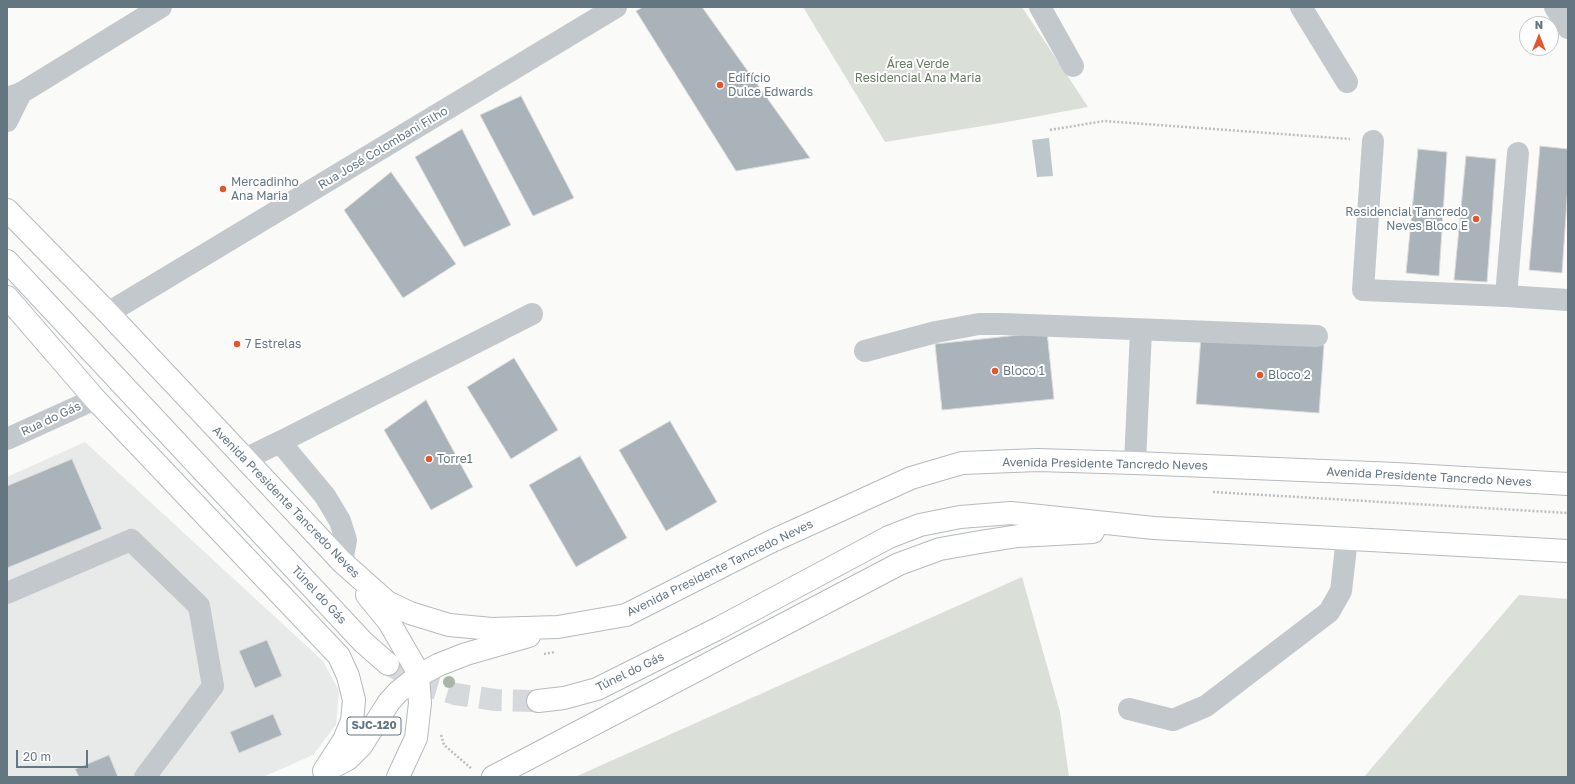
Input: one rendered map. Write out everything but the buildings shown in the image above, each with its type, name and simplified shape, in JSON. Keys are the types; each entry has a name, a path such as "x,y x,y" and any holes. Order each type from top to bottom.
{"main road":[{"name":"Avenida Presidente Tancredo Neves","path":"7,210 108,313 231,446 342,562 386,602 410,613 449,625 492,629 558,627 626,615 770,542 911,478 962,463 1038,460 1135,462 1396,474 1568,484"},
{"name":"Túnel do Gás","path":"7,261 363,642 388,664"},
{"path":"7,297 95,398 339,656 348,676 354,700 352,721 344,740 321,774"},
{"name":"Túnel do Gás","path":"538,702 564,698 597,689 719,628 889,537 920,525 960,517 1011,513 1154,528"},
{"path":"493,777 899,564 940,549 1018,536 1154,528 1568,551"},
{"path":"342,562 389,622 415,666 418,676 438,664 466,654 558,627"},
{"name":"SJC-120","path":"321,774 348,759 361,746 389,702 398,692 418,676"},
{"name":"SJC-120","path":"398,777 416,738 420,703 418,676"}],"street":[{"path":"7,120 14,96 161,7"},
{"name":"Rua José Colombani Filho","path":"108,313 616,7"},
{"path":"1040,7 1073,66"},
{"path":"1301,7 1347,82"},
{"path":"1555,7 1568,28"},
{"path":"1373,141 1363,290 1568,300"},
{"path":"1506,296 1518,153"},
{"path":"245,459 532,314"},
{"path":"865,351 936,332 979,324 1317,336"},
{"path":"1135,462 1141,330"},
{"name":"Rua do Gás","path":"7,439 95,398"},
{"path":"280,442 326,496 340,521 346,540 342,562"},
{"path":"1129,709 1173,720 1206,706 1329,612 1341,591 1347,538"},
{"path":"7,593 131,540 199,606 213,686 145,777"}],"path":[{"path":"1050,130 1104,121 1373,141"}],"shaded area":[{"path":"1049,138 1053,176 1037,177 1032,140"},
{"path":"85,442 323,661 339,691 336,725 313,755 263,777 7,777 7,477"}],"green space":[{"name":"Área Verde Residencial Ana Maria","path":"803,7 1022,7 1088,107 885,142"},
{"path":"1022,577 1060,712 1069,777 575,777"},
{"path":"1519,595 1568,599 1568,777 1364,777"}],"tunnel":[{"path":"388,664 428,686 455,694 495,700 538,701"}],"place":[{"name":"Edifício Dulce Edwards","path":"720,85"},
{"name":"Mercadinho Ana Maria","path":"223,189"},
{"name":"Residencial Tancredo Neves Bloco E","path":"1476,219"},
{"name":"7 Estrelas","path":"237,344"},
{"name":"Bloco 1","path":"995,371"},
{"name":"Bloco 2","path":"1260,375"},
{"name":"Torre1","path":"429,459"}]}
